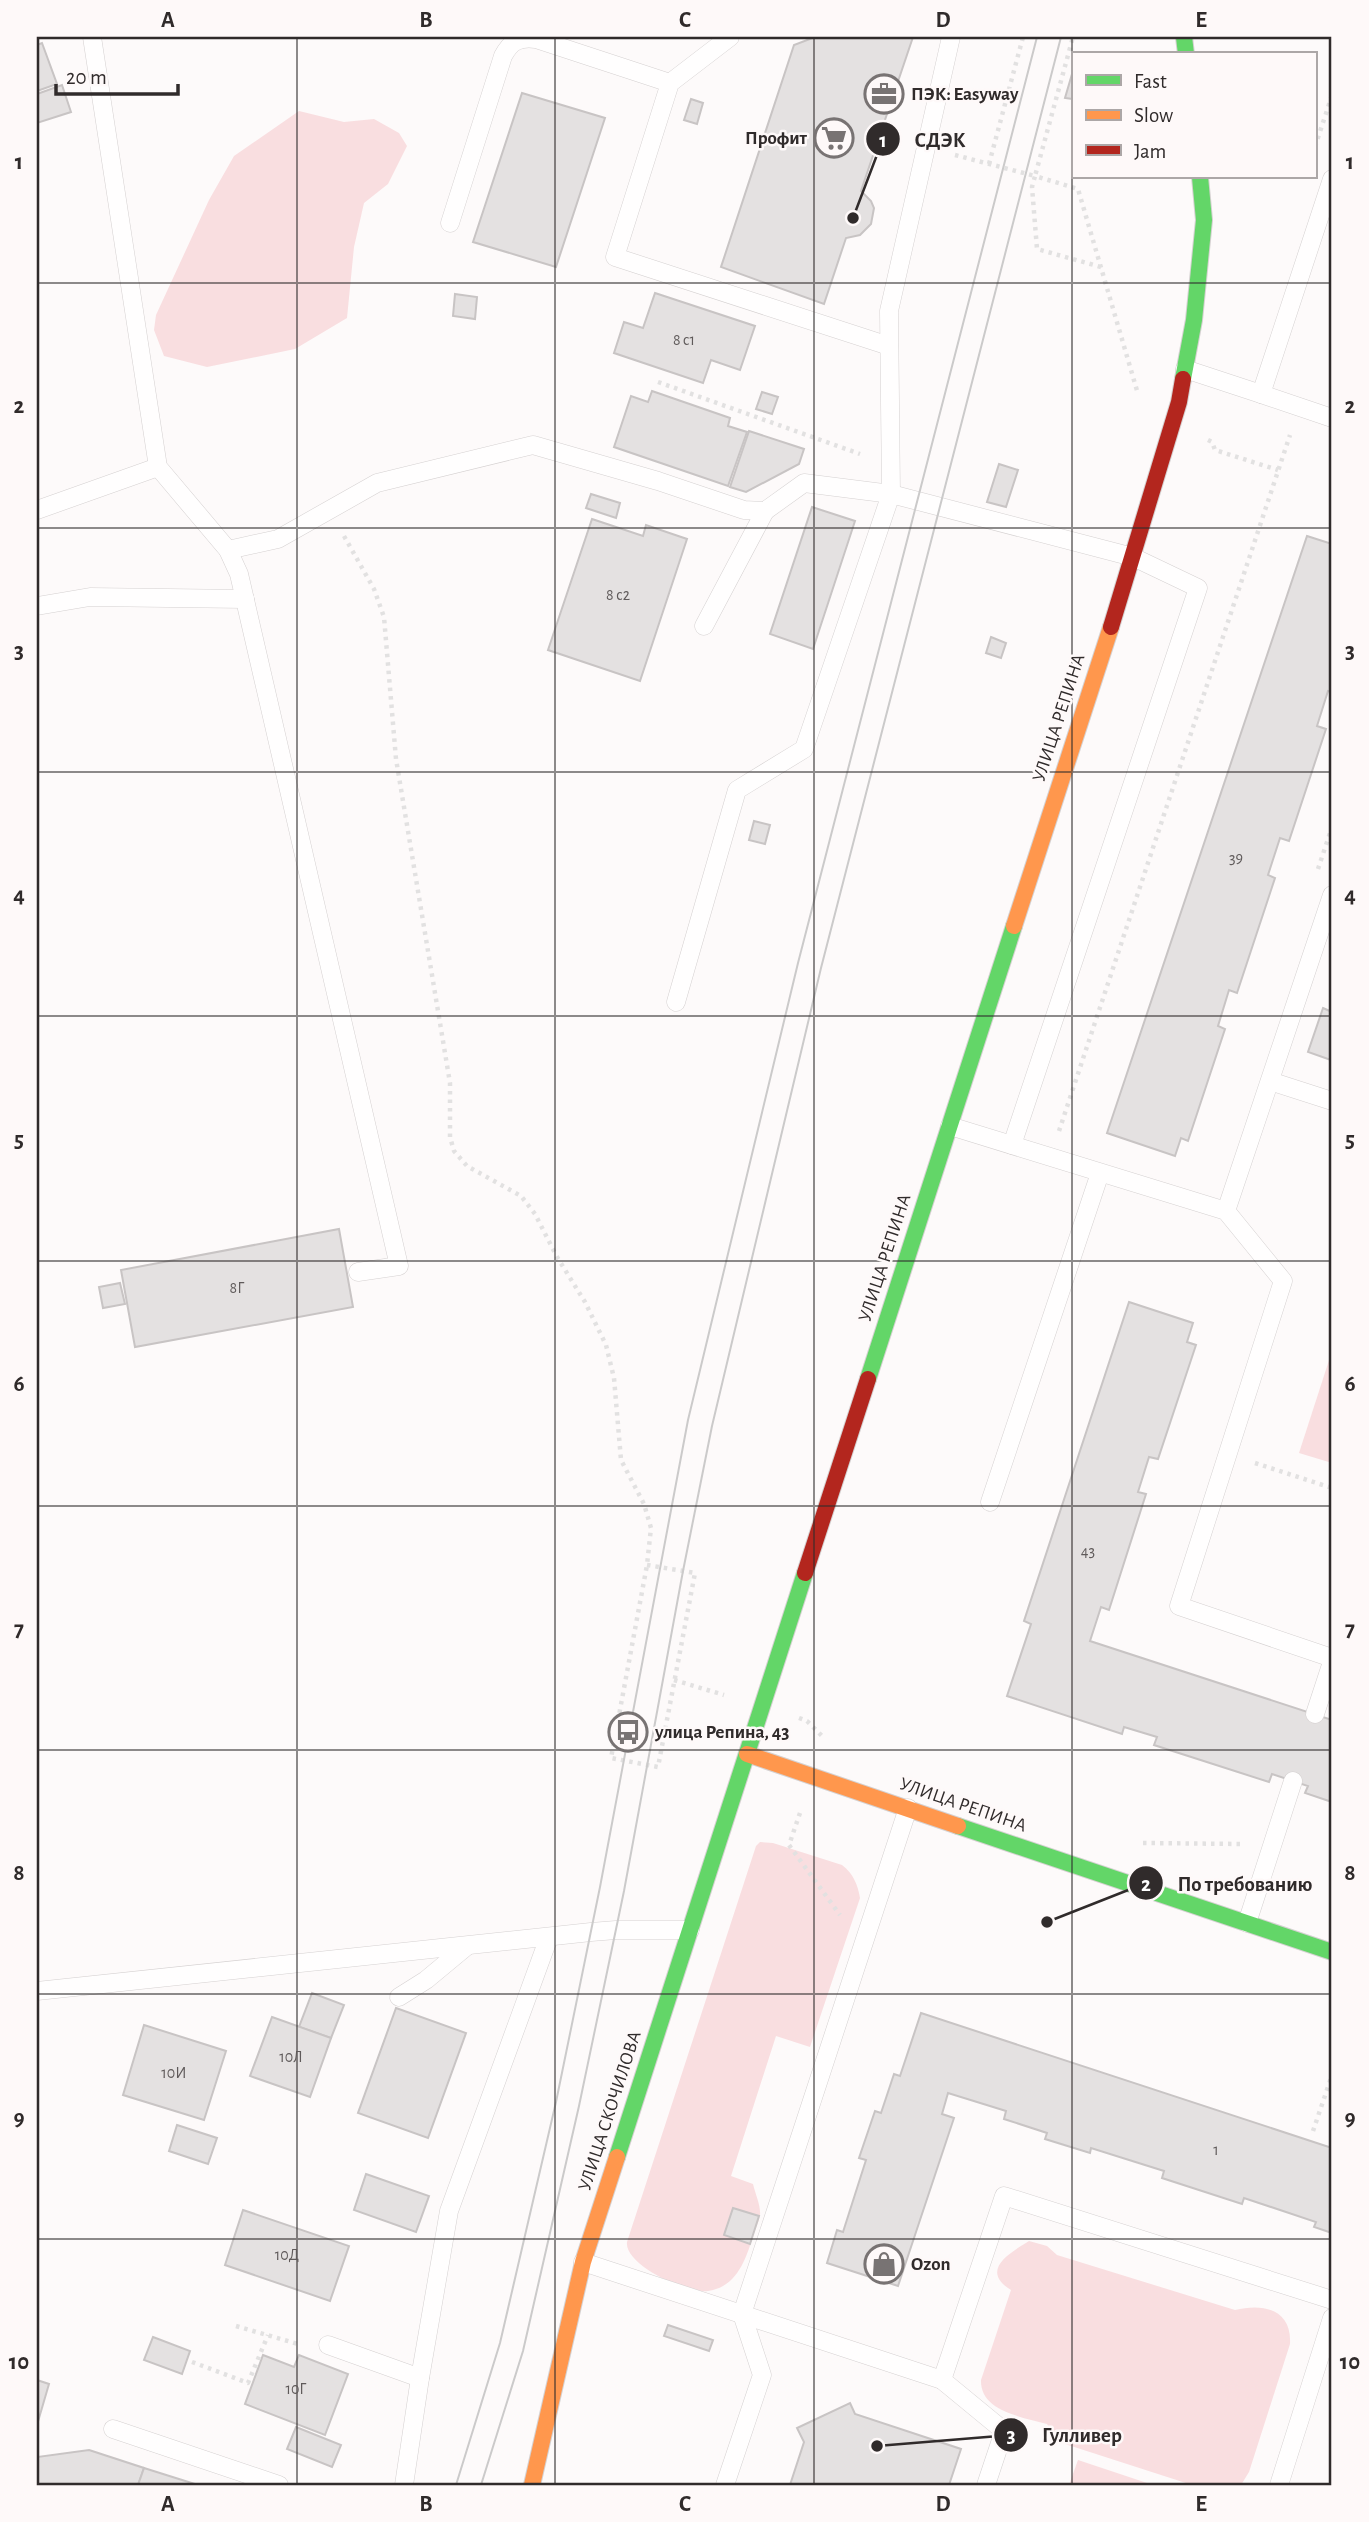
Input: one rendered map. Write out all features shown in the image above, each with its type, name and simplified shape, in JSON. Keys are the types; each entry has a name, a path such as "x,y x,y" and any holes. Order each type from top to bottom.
{"street":[{"name":"УЛИЦА РЕПИНА","path":"1200,178 1204,220 1194,320 1179,402 1133,557 747,1754 1332,1952"},
{"name":"УЛИЦА СКОЧИЛОВА","path":"532,2485 583,2262 747,1754"}],"lane":[{"path":"92,37 158,467 228,550 239,574 398,1266 358,1272"},
{"path":"730,37 670,83 615,257 889,345"},
{"path":"676,1002 737,790 804,749 891,494 889,311 951,37"},
{"path":"450,223 509,44 522,38 536,39 670,83"},
{"path":"1261,394 1332,179"},
{"path":"1185,369 1332,418"},
{"path":"228,550 278,539 377,483 533,445 658,481 744,510 765,511"},
{"path":"37,510 158,467"},
{"path":"704,626 765,511 804,483 891,494 1133,557 1198,588 1012,1145"},
{"path":"37,606 90,597 245,599"},
{"path":"1226,1211 1332,895"},
{"path":"1270,1081 1332,1101"},
{"path":"950,1126 1226,1211 1283,1281 1179,1606 1332,1660 1315,1714"},
{"path":"990,1502 1100,1173"},
{"path":"1247,1923 1293,1781"},
{"path":"725,2485 762,2375 742,2314 908,1808"},
{"path":"37,1991 616,1930 690,1930"},
{"path":"404,2485 449,2211 549,1937"},
{"path":"399,1997 426,1980 467,1947"},
{"path":"942,2380 1004,2196 1332,2300"},
{"path":"583,2262 942,2380 1004,2431 986,2485"},
{"path":"1280,2485 1332,2318"},
{"path":"328,2345 420,2378"},
{"path":"113,2429 279,2485"}],"path":[{"path":"1023,37 989,164 1064,184"},
{"path":"1073,37 1032,187 1037,249 1101,267"},
{"path":"1316,144 1332,95"},
{"path":"658,382 890,465"},
{"path":"1059,1137 1063,1118 1289,437"},
{"path":"316,517 339,529 347,538 374,589 384,617 396,759 450,1083 450,1137 454,1151 467,1166 521,1196 535,1214 606,1345 614,1378 621,1460 643,1504 651,1528 648,1564 611,1758 658,1767 695,1573 648,1564"},
{"path":"1315,878 1332,827"},
{"path":"1227,1454 1332,1488"},
{"path":"812,1776 789,1844 847,1925 867,1932"},
{"path":"1313,2131 1332,2076"},
{"path":"236,2326 320,2351 328,2345"},
{"path":"192,2362 248,2383 268,2335"}],"shaded area":[{"path":"299,111 344,122 374,119 399,133 407,146 388,184 364,203 354,247 347,318 295,349 207,367 164,356 154,330 156,315 209,200 234,156"},
{"path":"1332,1351 1332,1463 1299,1453"},
{"path":"760,1842 773,1843 842,1865 854,1880 860,1898 810,2047 776,2036 731,2176 753,2184 760,2208 747,2254 739,2271 726,2284 708,2291 698,2291 672,2283 646,2268 635,2260 627,2242 756,1846"},
{"path":"1029,2241 1047,2246 1057,2255 1235,2310 1265,2308 1281,2316 1289,2332 1290,2344 1249,2472 1241,2485 1192,2485 1065,2444 1054,2437 1047,2424 1005,2411 988,2399 981,2380 1011,2290 1002,2283 998,2269 1001,2262"},
{"path":"1078,2460 1153,2485 1069,2485"}],"building":[{"path":"815,37 913,37 861,191 874,208 871,224 860,235 846,238 824,304 721,267 794,45"},
{"path":"42,43 57,84 37,91 37,45"},
{"path":"1072,74 1072,99 1065,98"},
{"path":"62,85 71,112 37,123 37,94"},
{"path":"522,93 605,118 556,267 473,242"},
{"path":"691,99 703,103 697,124 684,120"},
{"path":"655,293 755,326 740,370 711,360 703,383 614,353 624,322 643,328"},
{"path":"455,294 477,297 475,319 453,316"},
{"path":"652,391 730,418 728,426 747,432 728,486 614,447 631,396 648,402"},
{"path":"762,392 778,397 772,414 756,409"},
{"path":"749,431 804,449 799,464 746,492 730,487"},
{"path":"999,464 1018,470 1006,507 987,502"},
{"path":"591,494 620,503 616,518 586,508"},
{"path":"812,507 855,521 813,649 770,634"},
{"path":"592,519 643,536 646,525 687,539 640,681 548,650"},
{"path":"1307,536 1332,544 1332,692 1328,691 1317,726 1326,729 1289,841 1280,838 1268,875 1275,878 1237,993 1229,990 1218,1026 1225,1029 1188,1141 1181,1138 1175,1156 1107,1133"},
{"path":"991,637 1006,643 1001,658 986,653"},
{"path":"754,821 770,825 765,844 749,840"},
{"path":"1323,1008 1332,1012 1331,1060 1308,1052"},
{"path":"339,1229 353,1307 135,1347 121,1270"},
{"path":"120,1283 125,1304 103,1308 99,1287"},
{"path":"1129,1302 1193,1323 1187,1342 1196,1345 1158,1459 1149,1457 1138,1492 1146,1494 1109,1610 1101,1607 1090,1641 1332,1720 1332,1802 1305,1793 1308,1786 1272,1774 1269,1782 1154,1745 1157,1737 1124,1727 1122,1734 1007,1696 1031,1624 1024,1621"},
{"path":"312,1993 344,2005 331,2038 299,2027"},
{"path":"396,2008 466,2033 428,2138 358,2113"},
{"path":"921,2013 1332,2148 1332,2233 1314,2227 1316,2222 1244,2198 1242,2204 1162,2178 1164,2171 1091,2148 1090,2153 1045,2139 1047,2133 1004,2119 1006,2111 948,2093 942,2114 954,2118 898,2286 827,2263 837,2230 843,2232 866,2160 859,2158 875,2111 881,2113 894,2074 900,2076"},
{"path":"272,2017 331,2038 310,2097 250,2076"},
{"path":"144,2025 226,2051 204,2120 123,2095"},
{"path":"177,2125 217,2138 208,2164 169,2151"},
{"path":"366,2174 429,2196 416,2232 354,2210"},
{"path":"733,2208 759,2216 750,2244 724,2235"},
{"path":"243,2210 349,2246 330,2301 225,2265"},
{"path":"668,2325 713,2340 709,2351 664,2336"},
{"path":"153,2337 190,2351 182,2374 144,2360"},
{"path":"263,2355 294,2367 299,2355 348,2374 325,2435 245,2404"},
{"path":"37,2380 49,2384 37,2425"},
{"path":"850,2403 855,2414 961,2449 949,2485 790,2485 804,2442 797,2428"},
{"path":"296,2427 341,2445 332,2467 287,2449"},
{"path":"89,2450 144,2468 138,2485 37,2485 37,2457"},
{"path":"144,2468 198,2485 138,2485"}],"tram line":[{"path":"456,2485 500,2343 556,2102 600,1887 688,1420 798,963 1037,37"},
{"path":"481,2485 523,2351 579,2106 624,1891 712,1426 821,968 1061,37"}],"traffic: fast":[{"path":"1184,37 1186,52"},
{"path":"1183,379 1194,320 1204,220 1200,178"},
{"path":"868,1379 1014,926"},
{"path":"617,2157 805,1573"},
{"path":"958,1826 1332,1952"}],"traffic: slow":[{"path":"1014,926 1111,627"},
{"path":"747,1754 958,1826"},
{"path":"532,2485 583,2262 617,2157"}],"traffic: jam":[{"path":"1111,627 1179,402 1183,379"},
{"path":"805,1573 868,1379"}],"place":[{"name":"ПЭК: Easyway","path":"884,94"},
{"name":"Профит","path":"834,138"},
{"name":"СДЭК","path":"853,218"},
{"name":"улица Репина, 43","path":"628,1732"},
{"name":"По требованию","path":"1047,1922"},
{"name":"Ozon","path":"884,2264"},
{"name":"Гулливер","path":"877,2446"}]}
